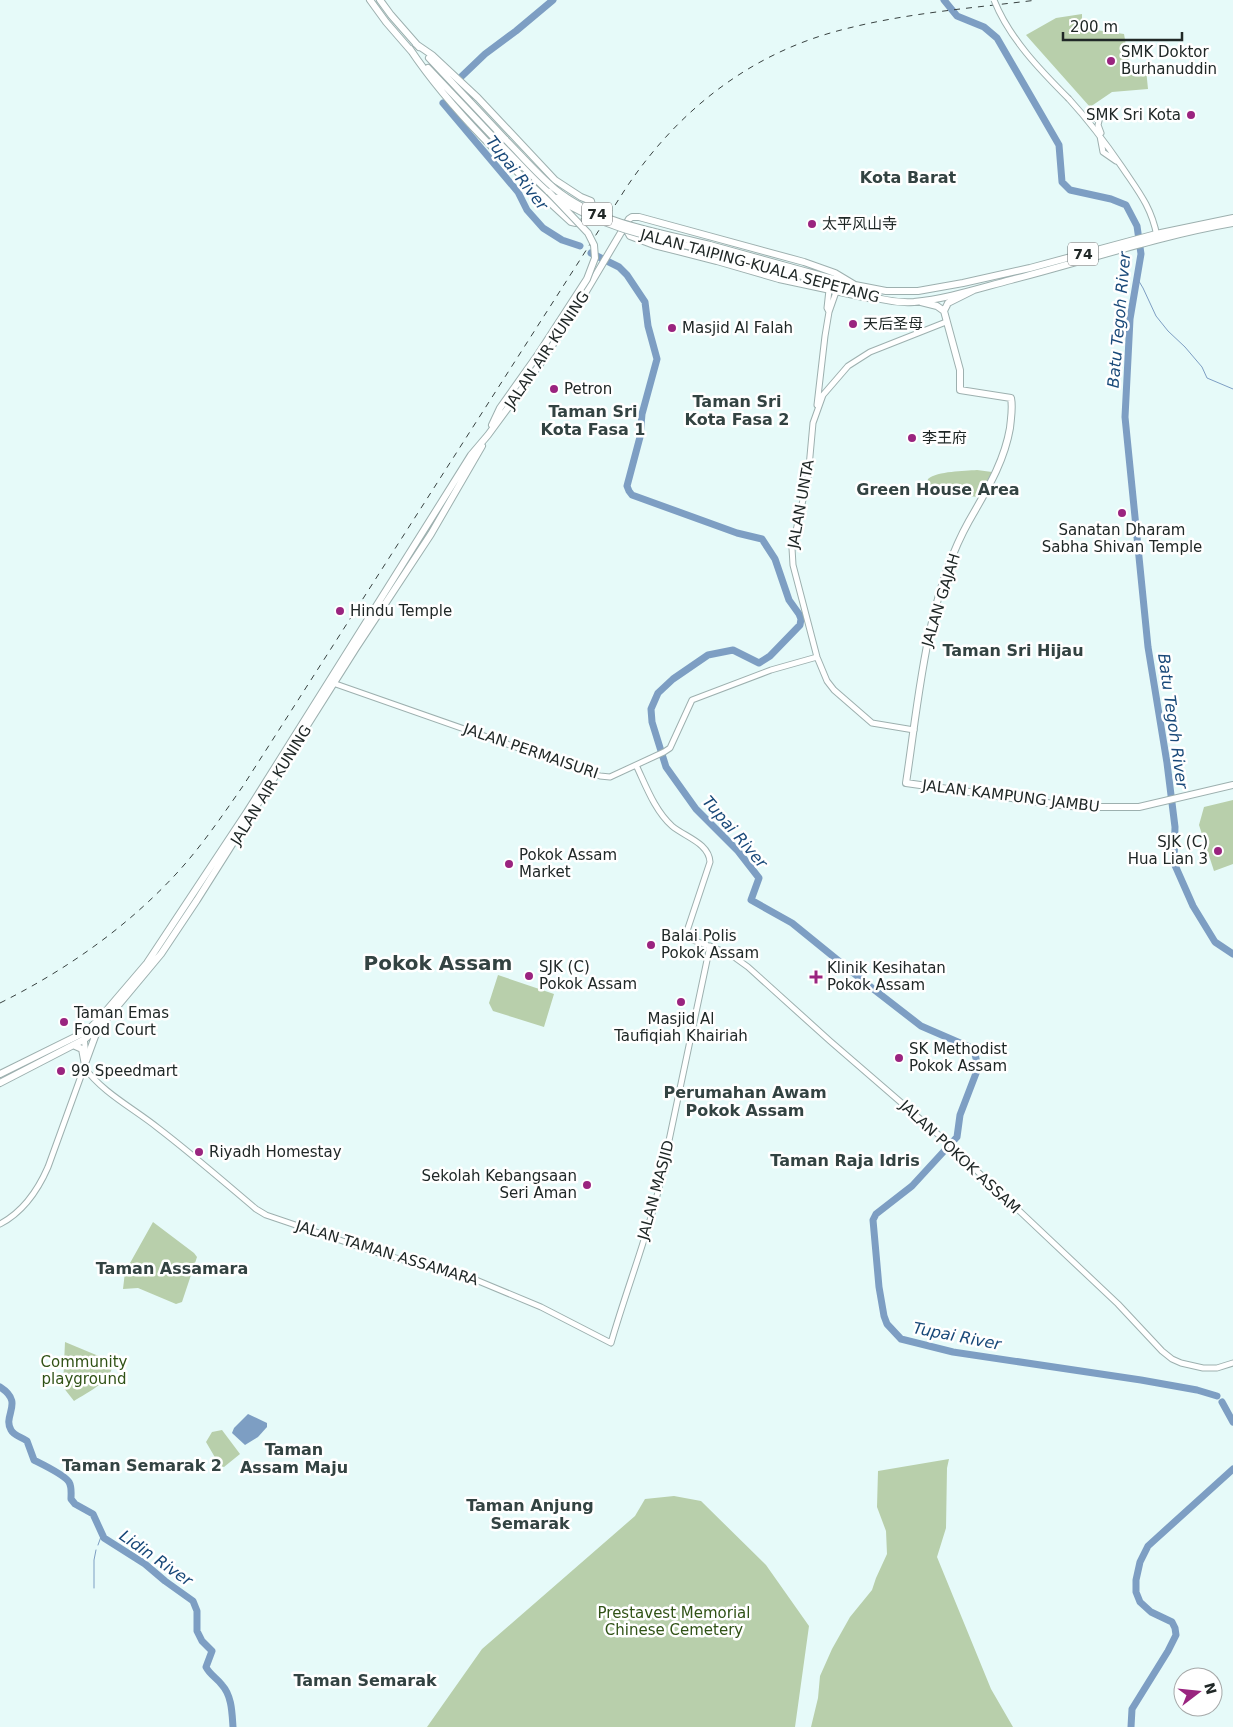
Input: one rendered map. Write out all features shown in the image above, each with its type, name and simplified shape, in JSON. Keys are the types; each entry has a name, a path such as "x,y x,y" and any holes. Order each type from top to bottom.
{"main road":[{"name":"JALAN TAIPING-KUALA SEPETANG","path":"370,0 410,50 549,192 571,208 601,222 855,285 886,291 918,291 956,285 1030,268 1233,218"},
{"name":"JALAN TAIPING-KUALA SEPETANG","path":"380,0 416,44 556,190 588,209 620,222 859,291 875,299 893,302 914,302 974,290 1136,242"},
{"path":"410,50 440,90 532,187 572,222 577,224 586,221 591,214 593,204 591,200 582,197 555,180 478,98 432,55 416,44"},
{"path":"488,435 500,408 539,353 587,279 595,258 594,245 588,233 549,192"},
{"path":"612,248 632,217 639,217 804,262 835,273 855,285"},
{"path":"654,245 661,236 660,223"},
{"name":"JALAN TAIPING-KUALA SEPETANG","path":"1153,238 1233,223"},
{"path":"625,226 627,233 633,238 654,245 779,279 857,297 875,299"},
{"path":"612,248 633,238"},
{"name":"JALAN AIR KUNING","path":"0,1083 73,1046 86,1035 153,955 431,534 488,435 543,360 612,248"},
{"path":"946,322 944,311 948,303 974,290"},
{"path":"918,291 926,296 923,300"},
{"path":"914,302 933,305 944,311"},
{"name":"JALAN GAJAH","path":"906,783 925,653 948,568 968,523 983,500 1002,459 1008,440 1013,408 1011,398 960,390 960,370 946,322"},
{"name":"JALAN AIR KUNING","path":"0,1074 98,1030 161,954 253,814 331,683"},
{"name":"JALAN KAMPUNG JAMBU","path":"906,783 1082,807 1139,807 1233,785"},
{"path":"85,1064 98,1030"},
{"path":"73,1046 82,1049 85,1064"}],"street":[{"path":"994,0 999,13 1013,36 1100,134 1145,200 1153,238"},
{"path":"1083,115 1090,119 1100,117 1098,125 1104,140"},
{"path":"1100,134 1103,152 1122,166"},
{"path":"829,290 827,308 829,312"},
{"path":"818,408 819,381 829,312 836,292"},
{"name":"JALAN UNTA","path":"914,730 872,723 834,690 827,681 817,657 793,565 792,548 808,478 811,437 822,395 848,366 870,352 946,322"},
{"path":"819,381 822,395"},
{"name":"JALAN PERMAISURI","path":"331,683 600,776 610,777 664,752 672,744 692,700 771,670 817,657"},
{"name":"JALAN POKOK ASSAM","path":"636,766 662,816 674,827 703,846 710,856 710,862 684,937 730,954 748,967 949,1146 1110,1297 1172,1359 1186,1365 1203,1368 1217,1368 1233,1363"},
{"name":"JALAN MASJID","path":"611,1343 631,1274 652,1217 710,946"},
{"path":"707,956 721,950"},
{"path":"0,1224 14,1215 24,1205 42,1180 48,1167 85,1064 86,1035"},
{"name":"JALAN TAMAN ASSAMARA","path":"85,1064 98,1084 160,1129 256,1210 378,1254 476,1280 541,1307 611,1343"}],"green space":[{"path":"1082,14 1082,28 1124,34 1130,68 1146,69 1148,89 1112,92 1090,107 1026,35 1056,18"},
{"path":"977,470 992,472 978,497 925,491 928,479 932,476"},
{"name":"SJK (C) Hua Lian 3","path":"1233,800 1233,864 1214,871 1199,825 1204,807"},
{"path":"498,975 554,994 544,1027 493,1011 489,1003"},
{"path":"153,1222 197,1257 182,1302 176,1304 138,1288 123,1289 125,1272"},
{"name":"Community playground","path":"65,1342 113,1362 109,1375 99,1385 74,1401 63,1387"},
{"path":"222,1430 240,1454 224,1467 220,1466 206,1442 212,1432"},
{"path":"949,1459 947,1468 946,1528 937,1557 991,1689 1013,1727 811,1727 818,1698 820,1676 832,1649 850,1617 872,1590 887,1554 886,1531 877,1507 878,1471"},
{"name":"Prestavest Memorial Chinese Cemetery","path":"674,1496 701,1501 766,1565 809,1626 795,1727 427,1727 482,1649 635,1516 645,1499"}],"water":[{"path":"248,1414 267,1423 267,1427 258,1437 245,1445 232,1433 234,1428"}],"waterway":[{"name":"Tupai River","path":"462,76 485,54 553,0"},
{"name":"Batu Tegoh River","path":"944,0 957,16 984,27 997,38 1059,145 1062,182 1070,190 1111,199 1126,205 1137,226 1141,254 1130,319 1125,417 1148,647 1167,763 1175,827 1174,863 1193,906 1215,942 1233,954"},
{"name":"Tupai River","path":"443,103 518,192 527,210 543,228 562,240 580,246"},
{"name":"Tupai River","path":"591,253 619,267 627,275 645,302 648,326 657,359 642,414 640,437 627,486 629,491 632,495 737,533 762,539 775,559 789,600 801,619 800,625 770,656 759,663 733,650 708,655 673,679 658,693 651,709 652,722 666,767 696,809 738,851 759,878 751,900 792,923 921,1026 974,1049 978,1068 960,1115 957,1137 912,1186 876,1214 873,1220 879,1287 887,1324 901,1339 953,1352 1141,1380 1197,1390 1217,1396"},
{"path":"1137,278 1156,316 1202,367 1207,378 1233,389"},
{"name":"Lidin River","path":"0,1387 11,1398 12,1409 9,1425 12,1432 27,1441 34,1460 67,1479 71,1486 71,1499 75,1504 93,1514 104,1538 145,1564 193,1601 197,1611 197,1631 202,1641 212,1651 206,1667 228,1694 233,1727"},
{"path":"1222,1402 1233,1422"},
{"path":"1131,1727 1132,1709 1176,1635 1172,1622 1151,1612 1140,1602 1136,1592 1136,1580 1140,1562 1148,1546 1233,1469"},
{"path":"98,1545 102,1534"},
{"path":"94,1588 96,1550"}],"railway":[{"path":"0,1003 72,962 116,930 157,894 203,842 243,786 626,188 647,159 694,109 749,69 779,52 811,39 868,23 1037,0"}],"place":[{"name":"SMK Doktor Burhanuddin","path":"1111,61"},
{"name":"SMK Sri Kota","path":"1191,115"},
{"name":"太平风山寺","path":"812,224"},
{"name":"天后圣母","path":"853,324"},
{"name":"Masjid Al Falah","path":"672,328"},
{"name":"Petron","path":"554,389"},
{"name":"李王府","path":"912,438"},
{"name":"Sanatan Dharam Sabha Shivan Temple","path":"1122,513"},
{"name":"Hindu Temple","path":"340,611"},
{"name":"SJK (C) Hua Lian 3","path":"1218,851"},
{"name":"Pokok Assam Market","path":"509,864"},
{"name":"Balai Polis Pokok Assam","path":"651,945"},
{"name":"SJK (C) Pokok Assam","path":"529,976"},
{"name":"Klinik Kesihatan Pokok Assam","path":"816,977"},
{"name":"Masjid Al Taufiqiah Khairiah","path":"681,1002"},
{"name":"Taman Emas Food Court","path":"64,1022"},
{"name":"SK Methodist Pokok Assam","path":"899,1058"},
{"name":"99 Speedmart","path":"61,1071"},
{"name":"Riyadh Homestay","path":"199,1152"},
{"name":"Sekolah Kebangsaan Seri Aman","path":"587,1185"}],"district":[{"name":"Kota Barat","path":"908,177"},
{"name":"Taman Sri Kota Fasa 2","path":"737,410"},
{"name":"Taman Sri Kota Fasa 1","path":"593,420"},
{"name":"Green House Area","path":"938,489"},
{"name":"Taman Sri Hijau","path":"1013,650"},
{"name":"Pokok Assam","path":"438,963"},
{"name":"Perumahan Awam Pokok Assam","path":"745,1101"},
{"name":"Taman Raja Idris","path":"845,1160"},
{"name":"Taman Assamara","path":"172,1268"},
{"name":"Taman Assam Maju","path":"294,1458"},
{"name":"Taman Semarak 2","path":"142,1465"},
{"name":"Taman Anjung Semarak","path":"530,1514"},
{"name":"Taman Semarak","path":"365,1680"}]}
